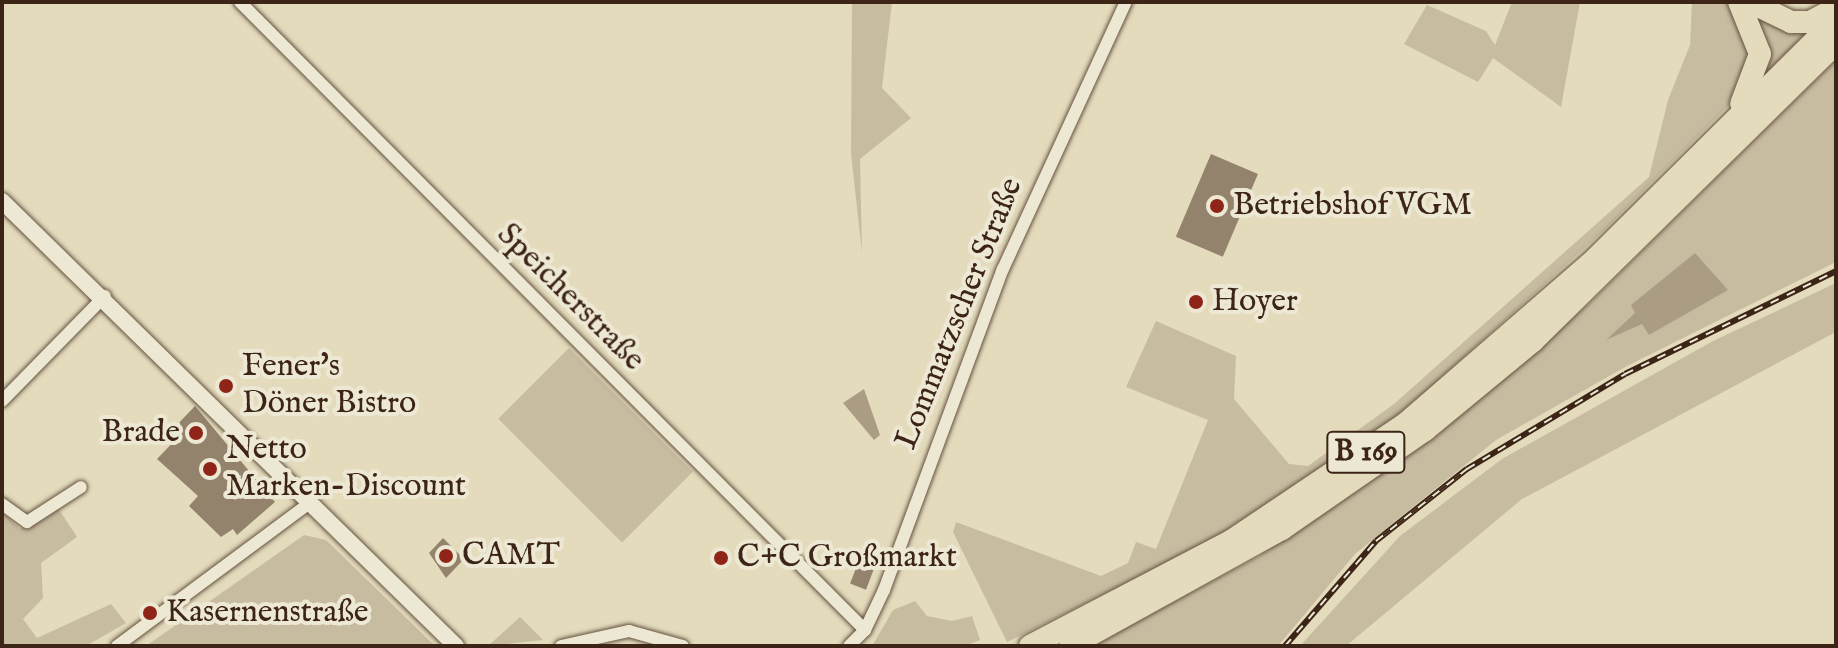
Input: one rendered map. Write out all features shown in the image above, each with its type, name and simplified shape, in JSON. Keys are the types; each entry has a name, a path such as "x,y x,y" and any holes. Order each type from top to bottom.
{"highway":[{"path":"1724,133 1755,79 1760,54 1739,2"},
{"path":"1750,2 1791,22 1810,22 1836,8"},
{"name":"B 169","path":"1030,646 1231,541 1405,424 1557,295 1836,20"},
{"name":"B 169","path":"1070,646 1282,529 1425,430 1533,341 1836,43"}],"street":[{"name":"Speicherstraße","path":"240,2 865,630"},
{"name":"Lommatzscher Straße","path":"849,646 865,630 1003,269 1126,2"},
{"path":"2,201 105,296 456,646"},
{"path":"2,401 105,296"},
{"path":"2,504 27,522 81,487"},
{"path":"117,646 311,502"},
{"path":"561,646 629,631 683,646"}],"shaded area":[{"path":"852,2 892,2 882,88 911,118 860,159 862,253 851,153"},
{"path":"1512,2 1580,2 1561,107 1493,58 1478,82 1404,44 1427,5 1486,31 1495,45"},
{"path":"1692,2 1726,2 1743,22 1753,55 1735,99 1601,233 1392,422 1272,506 1127,589 1112,590 1007,642 953,532 956,522 1101,576 1128,563 1136,542 1156,549 1208,420 1126,387 1156,321 1236,356 1234,399 1289,464 1308,466 1394,404 1649,177 1668,100 1690,45"},
{"path":"1753,15 1824,23 1757,92"},
{"path":"1836,60 1836,262 1627,366 1496,440 1355,554 1278,646 1090,646 1258,557 1453,421 1588,305"},
{"path":"1695,253 1728,290 1649,335 1642,324 1606,340 1635,313 1631,305"},
{"path":"1836,283 1836,332 1522,499 1346,646 1300,646 1400,536 1502,459 1713,341"},
{"path":"569,348 693,472 622,542 498,419"},
{"path":"864,389 880,435 874,440 843,403"},
{"path":"58,508 77,537 41,563 43,598 23,619 37,638 111,604 126,623 86,646 2,646 2,512 20,529"},
{"path":"304,535 326,540 435,646 146,646"},
{"path":"915,601 927,616 952,621 972,616 980,640 965,646 872,646 893,610"},
{"path":"520,617 543,640 488,646"}],"building":[{"name":"Betriebshof VGM","path":"1211,154 1258,174 1223,257 1176,237"},
{"name":"Netto Marken-Discount","path":"195,406 275,502 237,535 233,529 221,537 189,506 198,496 157,459 180,435 173,429"},
{"name":"CAMT","path":"443,538 464,559 446,578 429,553"},
{"path":"858,563 874,569 866,590 850,584"}],"railway":[{"path":"1285,646 1376,541 1467,469 1625,374 1836,271"}],"place":[{"name":"Betriebshof VGM","path":"1217,206"},
{"name":"Hoyer","path":"1196,302"},
{"name":"Fener's Döner Bistro","path":"226,386"},
{"name":"Brade","path":"196,433"},
{"name":"Netto Marken-Discount","path":"210,469"},
{"name":"CAMT","path":"446,556"},
{"name":"C+C Großmarkt","path":"721,558"},
{"name":"Kasernenstraße","path":"150,613"}]}
